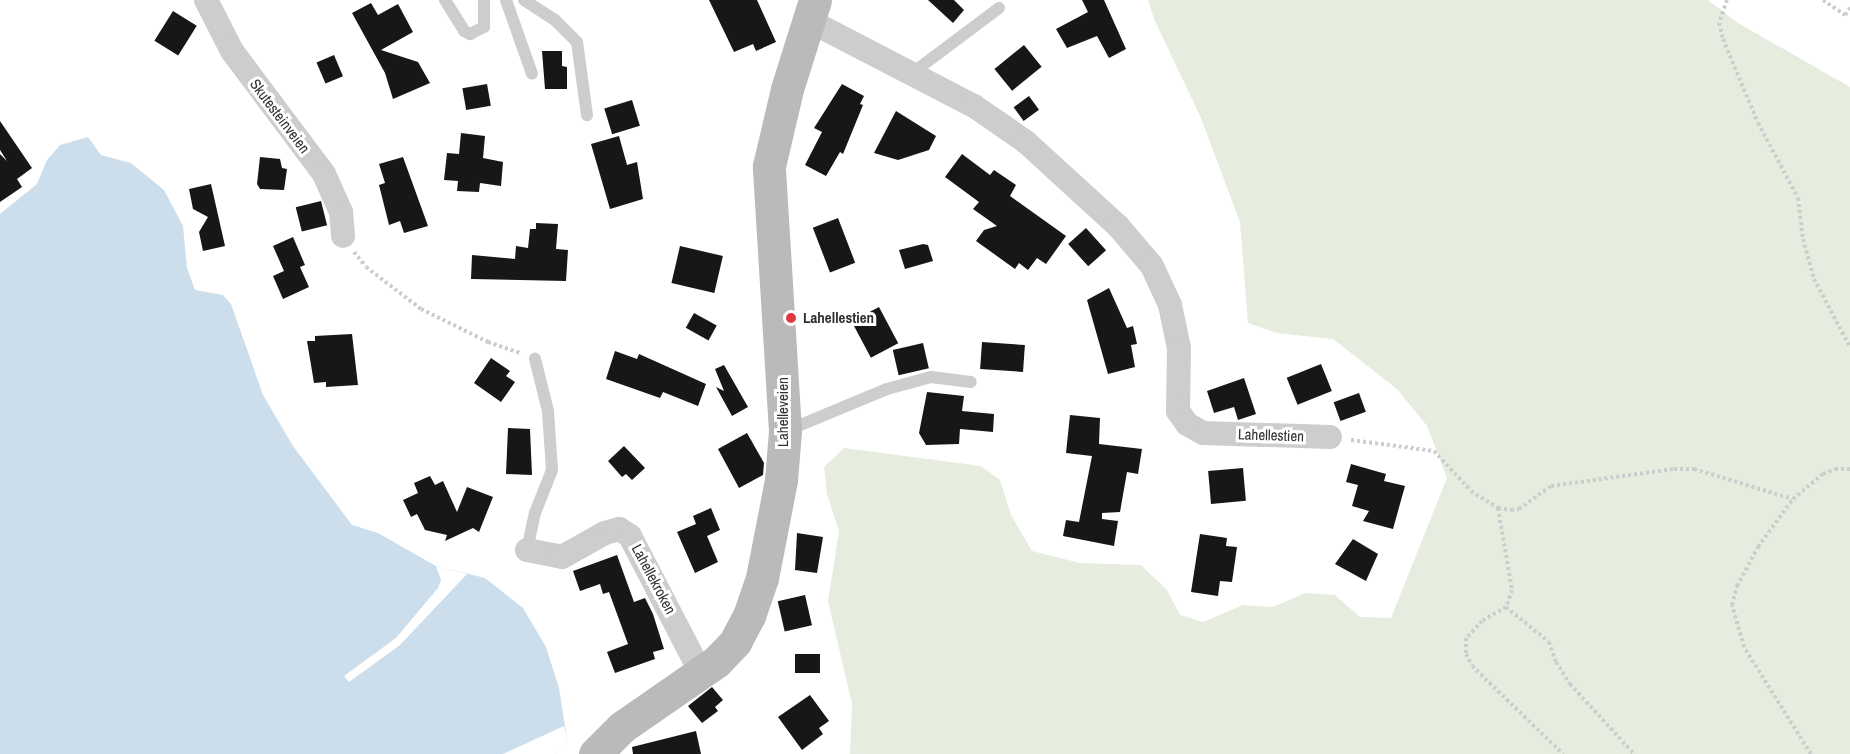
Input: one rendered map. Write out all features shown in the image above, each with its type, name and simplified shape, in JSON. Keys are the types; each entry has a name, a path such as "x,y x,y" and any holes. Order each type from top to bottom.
{"street":[{"name":"Skutesteinveien","path":"206,0 232,51 324,174 341,212 343,236"},
{"name":"Lahellestien","path":"812,10 911,74 974,106 1026,142 1086,195 1152,266 1170,305 1179,348 1178,411 1187,424 1203,433 1330,437"},
{"name":"Lahelleveien","path":"595,754 622,727 702,675 735,642 749,616 773,522 784,431 770,166 787,89 812,10"},
{"name":"Lahellekroken","path":"527,550 562,557 605,533 619,530 630,536 702,675"}],"lane":[{"path":"446,0 464,31 470,34 483,28 484,0"},
{"path":"506,0 532,74"},
{"path":"524,0 562,25 577,42 587,115"},
{"path":"911,74 999,8"},
{"name":"Lahellekroken","path":"527,550 535,513 552,470 548,411 536,359"},
{"path":"784,431 887,390 931,377 971,382"}],"path":[{"path":"1727,0 1719,23 1723,39 1758,123 1798,198 1803,239 1814,279 1850,347"},
{"path":"1823,0 1845,15 1850,8"},
{"path":"343,236 366,267 421,309 488,342 536,359"},
{"path":"1330,437 1434,451 1471,491 1498,508 1519,509 1551,486 1674,469 1695,469 1793,499"},
{"path":"1811,754 1744,646 1732,605 1737,586 1758,547 1793,499 1823,474 1835,469 1850,470"},
{"path":"1498,508 1512,590 1506,607 1482,621 1466,638 1468,661 1563,754"},
{"path":"1506,607 1549,642 1556,662 1570,684 1634,754"}],"shaded area":[{"path":"1148,0 1708,0 1738,23 1850,87 1850,754 850,754 852,704 828,601 839,531 827,494 824,467 844,448 981,466 1000,480 1011,515 1032,551 1080,563 1141,565 1167,590 1180,615 1203,622 1243,605 1273,607 1305,593 1335,595 1360,617 1391,618 1447,478 1427,426 1397,389 1333,339 1277,333 1248,323 1240,222 1201,118 1154,19"}],"water":[{"path":"88,137 101,155 131,163 164,190 183,226 187,268 195,290 223,295 231,304 263,395 293,446 352,525 378,533 436,566 485,578 523,608 546,647 559,688 567,739 556,754 0,754 0,214 37,184 47,160 60,145"}],"pier":[{"path":"436,566 467,574 400,645 349,682 344,676 396,638 438,588 441,580"},
{"path":"564,726 567,739 556,754 503,754"}],"building":[{"path":"709,0 757,0 776,42 756,51 753,44 734,52"},
{"path":"928,0 954,0 964,10 953,23"},
{"path":"1082,0 1104,0 1126,49 1109,58 1097,36 1067,48 1056,29 1088,12"},
{"path":"371,3 378,15 398,4 413,32 381,50 418,62 430,83 393,99 385,73 352,13"},
{"path":"173,11 197,26 178,56 154,41"},
{"path":"1024,45 1042,67 1012,91 994,69"},
{"path":"542,51 562,51 562,66 567,67 567,89 545,89"},
{"path":"334,55 343,76 325,84 317,62"},
{"path":"487,84 491,106 466,110 462,88"},
{"path":"842,84 864,96 860,104 863,105 843,154 840,152 826,176 805,165 822,132 814,128"},
{"path":"1029,96 1039,110 1024,121 1014,107"},
{"path":"632,100 640,126 612,134 604,108"},
{"path":"896,111 936,136 929,150 898,160 874,153"},
{"path":"0,121 32,168 17,179 22,187 0,202 0,154 7,161 0,150"},
{"path":"461,133 485,136 483,158 503,162 501,186 480,183 479,192 457,191 458,181 444,180 447,153 459,154"},
{"path":"619,136 627,165 637,162 643,199 610,209 591,144"},
{"path":"962,154 990,175 994,170 1016,185 1010,196 1066,236 1046,264 1037,258 1028,270 1019,263 1015,269 976,241 984,230 997,226 973,209 979,202 945,177"},
{"path":"260,157 280,159 282,168 287,169 284,190 260,189 257,184"},
{"path":"403,157 428,226 404,233 400,221 389,225 379,185 385,183 379,164"},
{"path":"211,184 225,246 203,251 199,232 208,217 193,209 189,189"},
{"path":"321,201 327,225 302,232 296,207"},
{"path":"838,218 855,263 830,272 813,228"},
{"path":"536,223 558,224 556,249 568,250 566,281 471,279 472,255 515,259 516,246 528,248 530,229 536,229"},
{"path":"1086,228 1106,250 1088,266 1068,244"},
{"path":"293,237 305,265 300,267 309,287 283,299 273,276 284,271 273,246"},
{"path":"923,244 928,245 933,261 905,269 899,250"},
{"path":"680,246 723,256 714,293 671,283"},
{"path":"1109,288 1127,328 1133,326 1137,344 1131,345 1135,367 1108,374 1087,300"},
{"path":"879,307 898,343 871,358 852,322"},
{"path":"694,313 717,326 708,340 686,328"},
{"path":"352,334 358,385 326,387 326,382 314,383 307,341 315,341 315,336"},
{"path":"982,342 1025,345 1023,372 980,369"},
{"path":"923,343 929,368 899,375 893,350"},
{"path":"615,351 637,359 639,354 706,384 698,406 663,392 660,398 606,379"},
{"path":"491,358 510,371 506,376 515,382 501,402 474,383"},
{"path":"1321,364 1332,391 1298,405 1287,378"},
{"path":"724,365 748,407 732,416 716,387 724,391 715,369"},
{"path":"1244,378 1256,414 1238,420 1234,407 1214,413 1207,391"},
{"path":"927,392 964,396 962,411 994,414 993,432 960,429 959,444 926,445 919,433"},
{"path":"1359,393 1366,412 1340,421 1334,402"},
{"path":"1070,415 1100,418 1099,444 1142,449 1138,474 1127,472 1120,512 1102,513 1102,519 1118,521 1114,546 1063,536 1066,520 1079,522 1092,456 1066,453"},
{"path":"508,428 530,429 532,475 506,474"},
{"path":"747,433 764,463 763,475 739,488 718,449"},
{"path":"624,446 645,468 632,480 626,474 622,477 608,461"},
{"path":"1351,464 1386,474 1384,481 1405,486 1393,529 1363,521 1369,511 1352,506 1358,485 1346,482"},
{"path":"1243,468 1246,501 1211,504 1208,471"},
{"path":"430,476 435,485 443,481 457,512 467,487 493,497 479,532 473,528 445,541 447,535 425,530 417,514 411,517 403,500 418,493 414,483"},
{"path":"711,508 720,530 707,536 718,562 695,573 677,532 696,524 693,516"},
{"path":"797,533 823,537 817,573 795,570"},
{"path":"1200,534 1227,538 1226,546 1237,547 1232,582 1220,581 1218,596 1191,592"},
{"path":"1353,539 1378,554 1366,581 1335,564"},
{"path":"617,555 634,602 645,598 653,614 664,649 653,652 655,659 615,673 607,652 628,644 609,592 603,594 600,584 580,591 573,571"},
{"path":"805,595 812,625 785,632 778,601"},
{"path":"795,654 820,654 820,673 795,673"},
{"path":"712,687 723,700 715,707 718,711 702,723 688,706"},
{"path":"810,695 829,721 819,728 823,734 802,750 778,717"},
{"path":"696,731 701,754 633,754 632,747"}],"place":[{"name":"Lahellestien","path":"791,318"}]}
